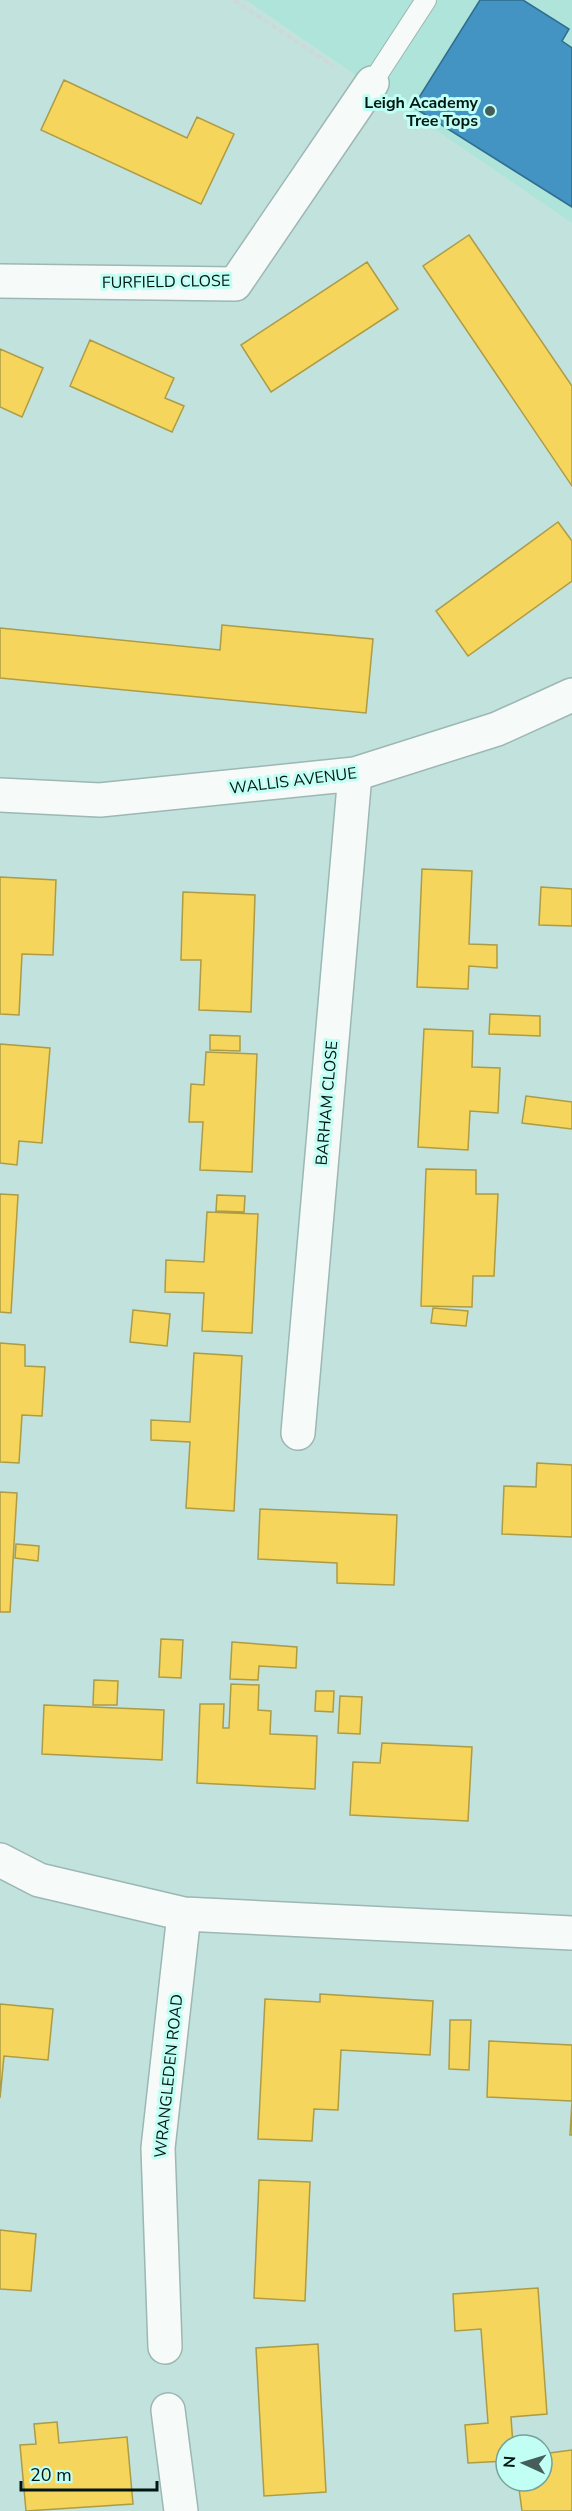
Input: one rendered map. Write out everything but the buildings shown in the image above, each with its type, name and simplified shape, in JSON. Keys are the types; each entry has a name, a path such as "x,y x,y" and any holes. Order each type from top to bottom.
{"street":[{"name":"FURFIELD CLOSE","path":"0,281 235,284 365,93"},
{"name":"WALLIS AVENUE","path":"0,795 100,800 355,774 497,729 572,695"},
{"name":"BARHAM CLOSE","path":"298,1432 355,774"},
{"path":"0,1860 39,1880 184,1914 572,1933"},
{"name":"WRANGLEDEN ROAD","path":"165,2347 158,2148 184,1914"},
{"path":"168,2410 181,2511"}],"lane":[{"path":"365,93 426,0"}],"path":[{"path":"234,0 353,80 365,93"}],"shaded area":[{"name":"Leigh Academy Tree Tops","path":"246,0 572,0 572,223"}],"place":[{"name":"Leigh Academy Tree Tops","path":"490,111"}]}
